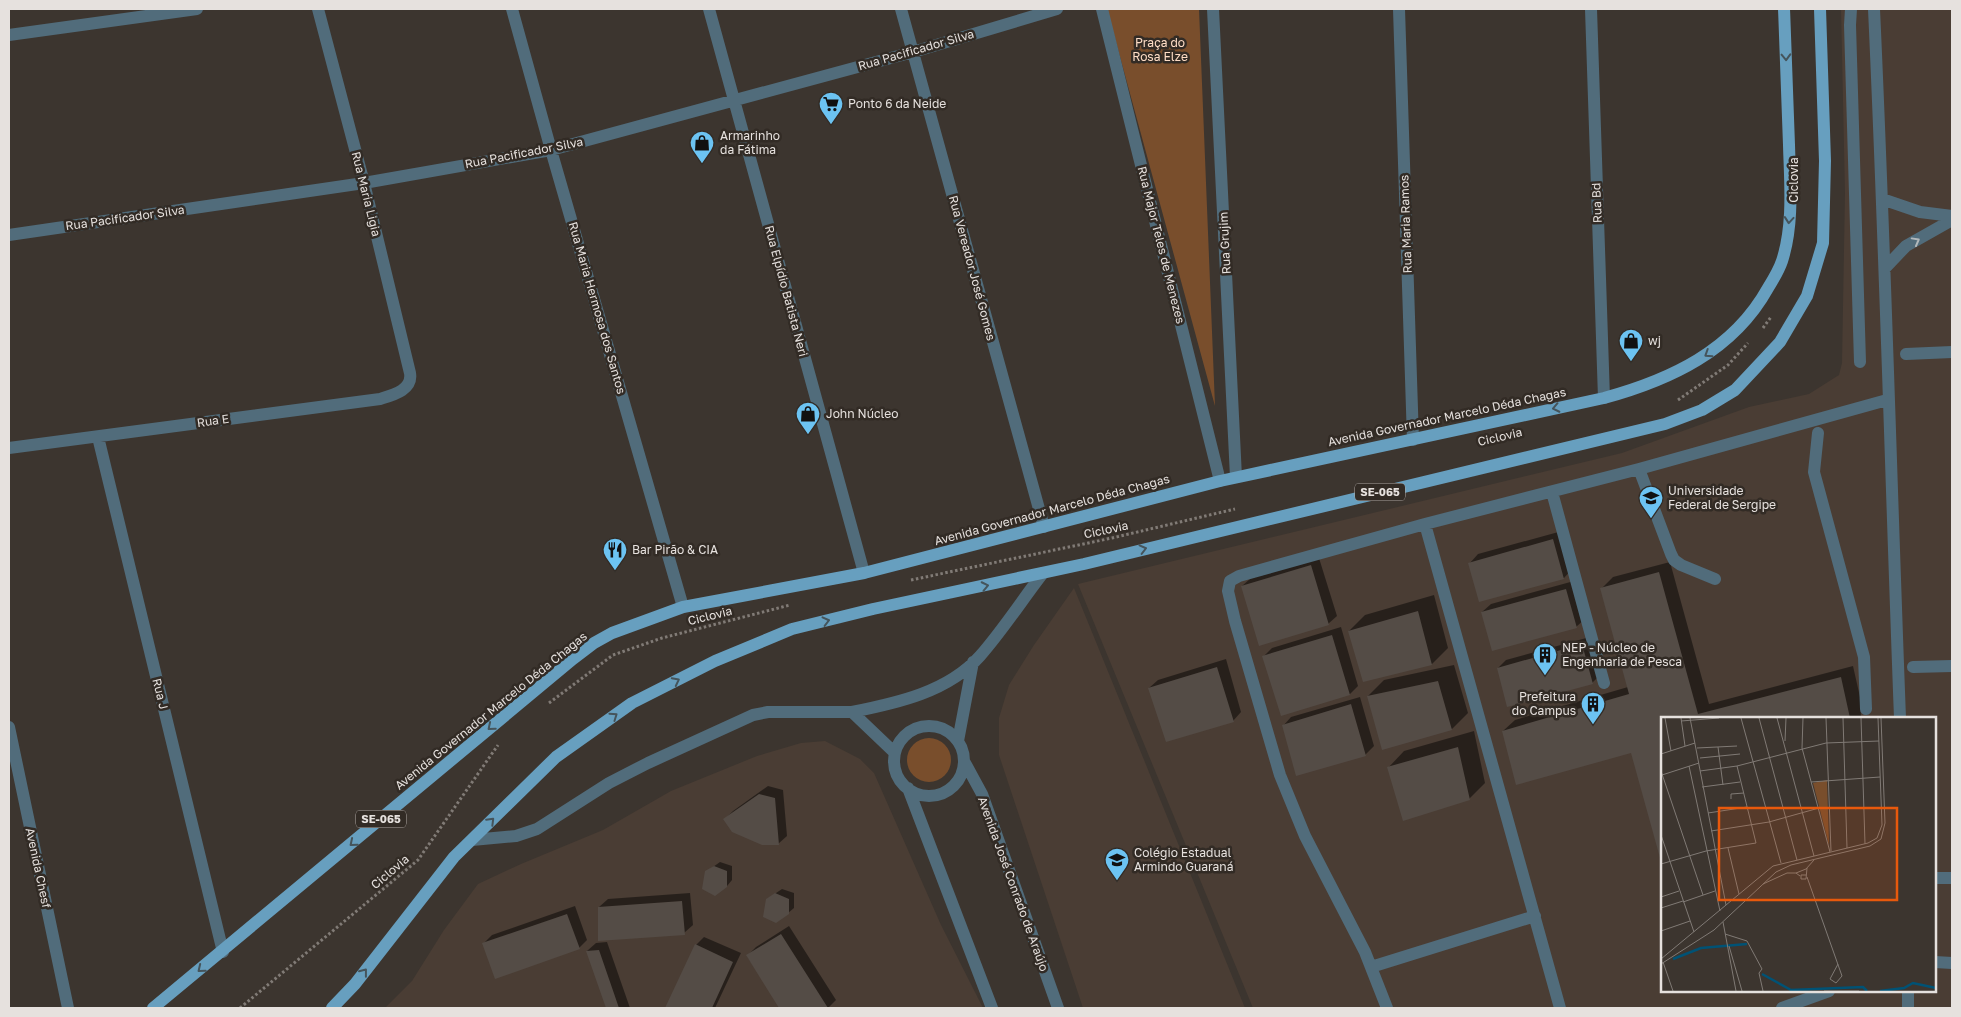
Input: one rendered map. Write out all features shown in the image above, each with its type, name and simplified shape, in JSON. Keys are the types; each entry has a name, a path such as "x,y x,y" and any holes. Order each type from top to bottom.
{"main road":[{"name":"Avenida Governador Marcelo Déda Chagas","path":"153,1008 223,952 580,654 612,633 683,607 864,573 1236,477 1604,398 1636,389 1689,366 1718,348 1739,329 1761,301 1782,262 1789,217 1790,187 1784,9"},
{"name":"SE-065","path":"332,1008 355,984 454,857 556,757 632,703 716,661 792,629 873,609 1042,573 1665,424 1702,410 1735,390 1780,342 1807,296 1823,243 1825,161 1820,9"}],"street":[{"path":"9,35 197,9"},
{"name":"Rua Maria Ligia","path":"318,9 364,183 411,380"},
{"name":"Rua Maria Hermosa dos Santos","path":"512,9 683,607"},
{"name":"Rua Elpídio Batista Neri","path":"709,9 864,573"},
{"name":"Rua Vereador José Gomes","path":"902,9 912,52 1044,527"},
{"name":"Rua Pacificador Silva","path":"9,235 364,183 551,150 912,52 1057,9"},
{"name":"Rua Major Teles de Menezes","path":"1102,9 1220,481"},
{"name":"Rua Grujim","path":"1213,9 1236,477"},
{"name":"Rua Maria Ramos","path":"1399,9 1413,440"},
{"name":"Rua Bd","path":"1591,9 1604,398"},
{"path":"1851,9 1850,35 1860,362"},
{"path":"1874,9 1885,268 1900,717"},
{"path":"1882,199 1920,212 1952,216"},
{"path":"1885,268 1906,246 1952,220"},
{"path":"1906,354 1952,352"},
{"name":"Rua E","path":"9,448 380,399 401,391 407,387 411,380"},
{"path":"1388,1008 1371,967 1305,836 1280,775 1235,621 1228,591 1230,581 1239,576 1425,524 1639,469 1888,400"},
{"path":"1818,433 1814,472 1864,657 1866,709"},
{"name":"Rua J","path":"98,437 223,952"},
{"path":"1639,469 1670,554 1674,560 1715,579"},
{"path":"1552,492 1604,683"},
{"path":"1425,524 1560,1008"},
{"path":"472,840 516,836 537,829 609,783 648,763 754,715 768,712 852,712 892,704 920,695 962,672 979,657 1042,573"},
{"path":"958,741 973,662"},
{"path":"1913,667 1952,666"},
{"path":"852,712 895,753"},
{"path":"930,726 950,733 958,741 964,761 958,781 950,789 939,794 927,796 915,793 898,776 894,765 895,753 900,742 908,733 930,726"},
{"name":"Avenida Chesf","path":"9,727 68,1008"},
{"name":"Avenida José Conrado de Araújo","path":"964,761 982,794 1058,1008"},
{"path":"908,788 992,1008"},
{"path":"1936,878 1952,878"},
{"path":"1371,967 1535,916"},
{"path":"1936,962 1952,963"},
{"path":"1782,1008 1826,992"},
{"path":"1908,992 1908,1008"}],"path":[{"path":"1757,334 1769,321 1772,313"},
{"path":"1676,402 1728,365 1751,340"},
{"name":"Ciclovia","path":"906,581 1112,538 1236,508"},
{"name":"Ciclovia","path":"546,705 613,655 662,638 799,603"},
{"name":"Ciclovia","path":"240,1008 418,860 496,747 503,741"}],"shaded area":[{"name":"Universidade Federal de Sergipe","path":"1841,9 1952,9 1952,1008 1253,1008 1078,584 1622,453 1749,407 1809,394 1839,375 1842,363 1845,193"},
{"name":"Colégio Estadual Armindo Guaraná","path":"1074,588 1245,1008 1083,1008 999,755 999,718 1009,685"},
{"path":"825,741 860,759 874,773 941,925 983,1008 385,1008 412,981 444,930 478,884 603,830 671,791 757,756 801,743"}],"green space":[{"name":"Praça do Rosa Elze","path":"1107,9 1199,9 1215,406"},
{"path":"933,738 945,744 950,751 950,769 945,776 938,781 925,782 917,779 910,772 907,756 910,748 917,741"}],"building":[{"path":"1553,539 1564,579 1479,602 1468,563"},
{"path":"1311,565 1329,625 1259,646 1241,586"},
{"name":"Prefeitura do Campus","path":"1659,572 1698,714 1841,677 1850,717 1661,717 1661,861 1631,753 1516,785 1502,731 1629,694 1600,588"},
{"name":"NEP - Núcleo de Engenharia de Pesca","path":"1566,589 1577,628 1492,651 1481,612"},
{"path":"1418,611 1432,665 1363,682 1348,631"},
{"path":"1332,635 1350,695 1281,716 1262,656"},
{"name":"NEP - Núcleo de Engenharia de Pesca","path":"1582,644 1593,684 1507,707 1497,668"},
{"path":"1217,667 1234,722 1166,742 1148,688"},
{"path":"1438,681 1452,730 1382,750 1367,696"},
{"path":"1351,704 1366,756 1296,776 1282,725"},
{"path":"1458,747 1470,800 1403,821 1387,767"},
{"path":"759,794 775,798 779,845 762,845 732,832 723,819"},
{"path":"714,866 727,871 727,887 715,896 702,889 705,871"},
{"path":"775,893 789,899 789,914 776,923 763,917 766,899"},
{"path":"682,901 685,935 598,941 598,907"},
{"path":"567,914 580,949 495,979 482,943"},
{"path":"781,934 828,1008 779,1008 746,955"},
{"path":"695,944 733,962 712,1008 665,1008"},
{"path":"599,950 619,1008 606,1008 586,951"}],"place":[{"name":"Ponto 6 da Neide","path":"831,125"},
{"name":"Armarinho da Fátima","path":"702,164"},
{"name":"wj","path":"1631,362"},
{"name":"John Núcleo","path":"808,435"},
{"name":"Universidade Federal de Sergipe","path":"1651,519"},
{"name":"Bar Pirão & CIA","path":"615,571"},
{"name":"NEP - Núcleo de Engenharia de Pesca","path":"1545,676"},
{"name":"Prefeitura do Campus","path":"1593,725"},
{"name":"Colégio Estadual Armindo Guaraná","path":"1117,881"}]}
